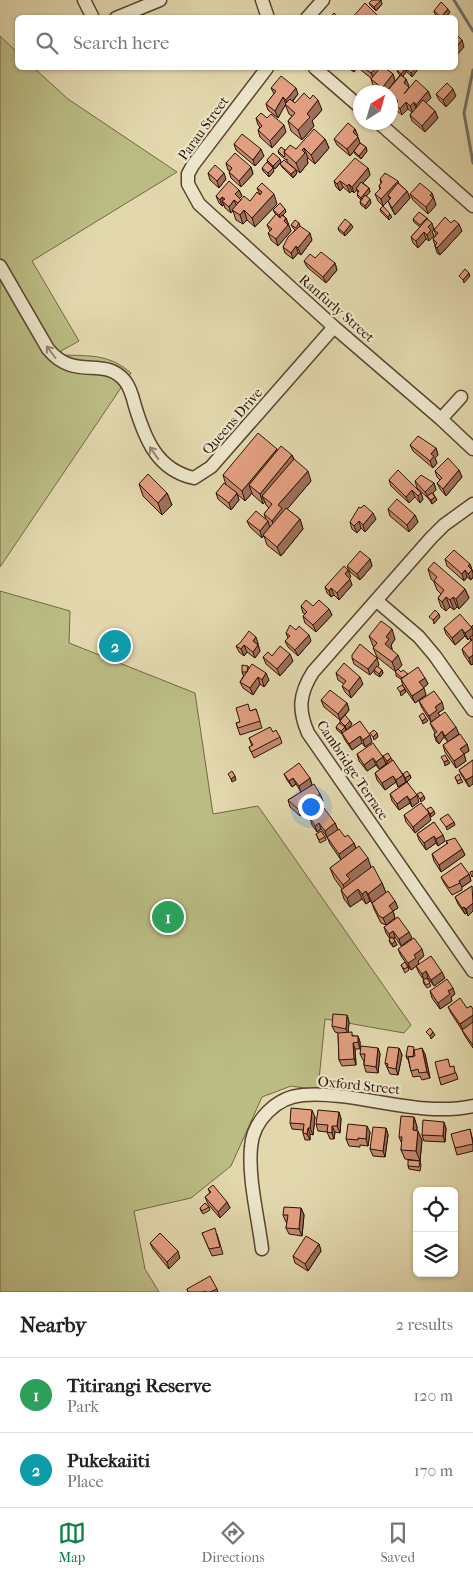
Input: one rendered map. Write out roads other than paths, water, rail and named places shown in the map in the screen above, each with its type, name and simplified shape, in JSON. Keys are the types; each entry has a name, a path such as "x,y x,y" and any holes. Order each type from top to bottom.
{"street":[{"path":"84,0 92,15"},
{"path":"123,15 160,0"},
{"path":"262,0 267,15"},
{"path":"310,15 323,0"},
{"name":"Parau Street","path":"188,184 188,174 193,164 265,70"},
{"path":"317,70 353,101"},
{"path":"387,130 473,206"},
{"name":"Ranfurly Street","path":"188,184 191,193 205,210 473,449"},
{"name":"Queens Drive","path":"0,266 48,349 57,360 81,369 109,369 118,373 127,383 147,442 160,460 177,472 194,478 211,467 334,326"},
{"path":"441,419 461,397"},
{"name":"Cambridge Terrace","path":"473,504 444,525 313,672 304,686 301,698 302,719 308,733 473,971"},
{"path":"377,601 419,637 435,656 473,710"},
{"name":"Oxford Street","path":"262,1249 250,1146 260,1120 276,1104 287,1099 310,1095 444,1109 473,1106"}],"waterway":[{"path":"454,0 473,31"},
{"path":"473,70 464,113 473,163"}],"place":[{"name":"Pukekaiiti","path":"115,646"},
{"name":"Titirangi Reserve","path":"168,917"}]}
